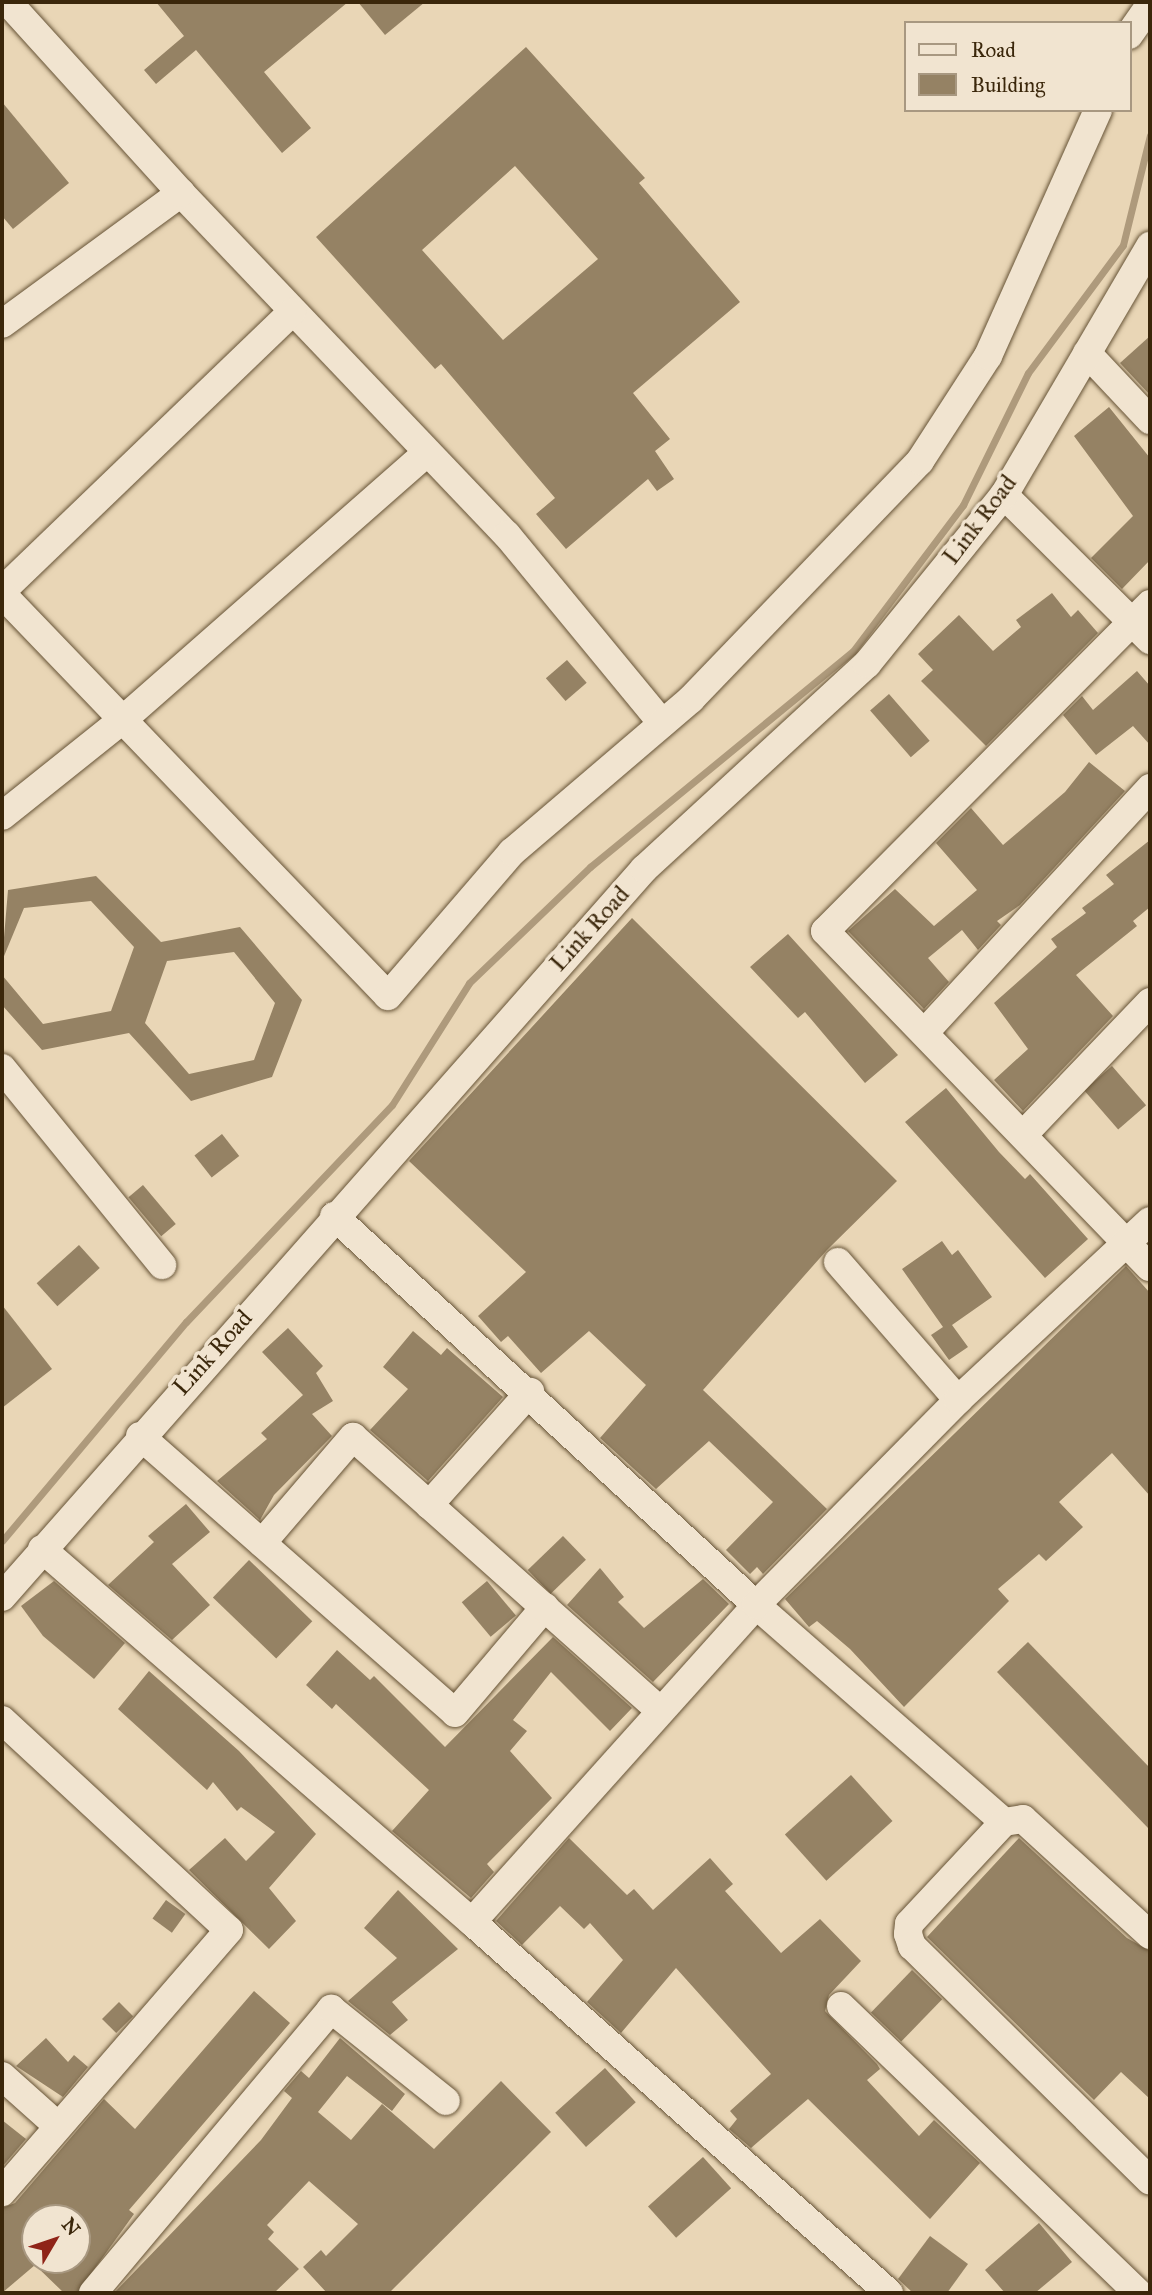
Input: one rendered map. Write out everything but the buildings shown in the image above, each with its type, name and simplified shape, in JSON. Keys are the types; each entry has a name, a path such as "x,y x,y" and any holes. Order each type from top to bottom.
{"street":[{"path":"8,2 180,193 424,455 507,535 662,723"},
{"path":"1131,32 1150,5"},
{"path":"292,312 2,593 126,717 388,996 512,852 662,723 920,461 988,356 1097,112"},
{"path":"2,324 180,193"},
{"name":"Link Road","path":"2,1598 140,1436 644,869 867,664 1004,495 1150,246"},
{"path":"1087,354 1150,420"},
{"path":"2,816 126,717 424,455"},
{"path":"1004,495 1144,622 825,931 1150,1267"},
{"path":"925,1032 1150,788"},
{"path":"1023,1135 1150,1002"},
{"path":"2,1068 162,1265"},
{"path":"334,1216 530,1391 756,1605 1004,1822"},
{"path":"472,1922 657,1708 756,1605 958,1400 1150,1221"},
{"path":"838,1262 958,1400"},
{"path":"429,1505 530,1391"},
{"path":"140,1436 455,1713 545,1608"},
{"path":"261,1543 353,1437 657,1708"},
{"path":"42,1549 472,1922 889,2293"},
{"path":"2,1720 229,1930 2,2192"},
{"path":"1150,1935 1023,1819 1004,1822 909,1924 912,1946 1150,2180"},
{"path":"841,2006 1138,2293"},
{"path":"93,2293 331,2009 446,2101"},
{"path":"2,2076 58,2126"}],"waterway":[{"path":"2,1541 186,1322 392,1105 469,983 590,867 853,651 963,505 1028,373 1123,245 1150,135"}]}
